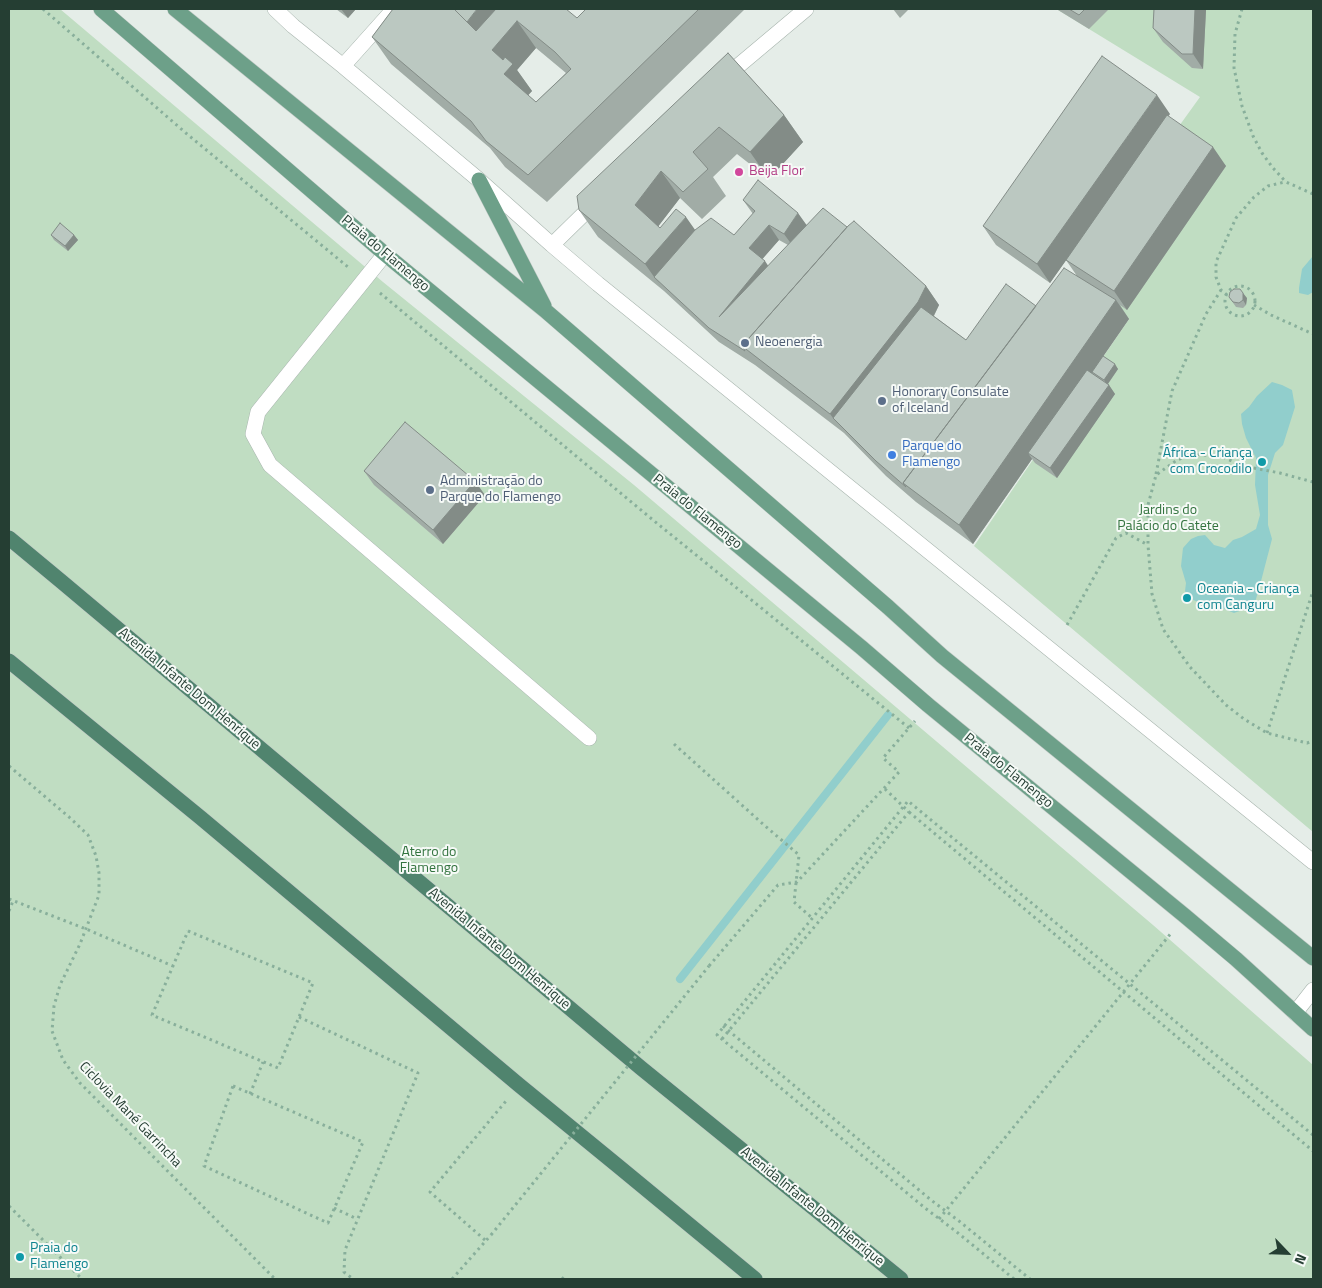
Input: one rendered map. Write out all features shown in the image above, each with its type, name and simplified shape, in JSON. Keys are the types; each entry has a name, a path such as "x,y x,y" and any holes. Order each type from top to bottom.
{"highway":[{"name":"Avenida Infante Dom Henrique","path":"9,538 641,1068 901,1279"},
{"path":"9,661 201,818 519,1085 755,1279"}],"main road":[{"name":"Praia do Flamengo","path":"101,9 385,254 1185,916 1313,1028"},
{"path":"175,9 547,312 888,606 942,656 1313,958"},
{"path":"480,180 547,312"}],"street":[{"path":"275,9 293,26 480,180 552,245 1313,862"},
{"path":"343,66 394,9"},
{"path":"711,89 806,9"},
{"path":"552,245 607,191"},
{"path":"385,254 258,412 252,434 270,465 589,738"},
{"path":"1295,1013 1313,990"}],"path":[{"path":"43,9 187,134 653,520 909,728"},
{"path":"1242,9 1235,34 1234,68 1239,92 1253,136 1262,153 1286,182 1313,194"},
{"path":"1227,295 1221,290 1216,277 1216,262 1236,218 1254,197 1268,186 1286,182"},
{"path":"1243,286 1252,291 1254,305 1249,313 1240,316 1231,313 1225,300 1229,291 1243,286"},
{"path":"1221,290 1206,314 1172,391 1156,475 1148,505 1148,545 1152,594 1163,629 1190,667 1220,699 1244,719 1267,733 1306,742 1313,741"},
{"path":"1254,305 1313,334"},
{"path":"1156,475 1177,460 1193,454 1223,457 1243,466 1313,482"},
{"path":"1068,625 1116,538 1126,533 1148,545"},
{"path":"1267,733 1313,592"},
{"path":"452,1279 491,1235 709,966 778,885 797,882 899,772 883,758 928,705"},
{"path":"674,744 800,855 794,902 812,918"},
{"name":"Ciclovia Mané Garrincha","path":"9,766 69,816 88,835 96,856 99,873 99,895 80,944 60,985 54,1006 52,1031 63,1060 80,1083 275,1279"},
{"path":"884,788 909,812 1313,1151"},
{"path":"1014,1279 717,1035 908,801 1313,1135"},
{"path":"722,1038 909,812"},
{"path":"9,899 173,966"},
{"path":"9,911 13,901"},
{"path":"939,1218 1185,916"},
{"path":"188,931 313,984 299,1017 278,1068 152,1015 188,931"},
{"path":"299,1017 418,1073 345,1250 344,1272 353,1279"},
{"path":"723,1026 931,1200 1030,1279"},
{"path":"250,1094 263,1062"},
{"path":"485,1240 430,1192 519,1085"},
{"path":"233,1086 362,1142 334,1208 328,1223 204,1166 233,1086"},
{"path":"9,1206 82,1279"},
{"path":"334,1208 357,1219"},
{"path":"562,1279 564,1277 566,1279"}],"green space":[{"name":"Aterro do Flamengo","path":"9,9 60,9 383,282 634,485 1153,925 1313,1065 1313,1279 9,1279"},
{"name":"Jardins do Palácio do Catete","path":"1313,9 1313,832 974,546 1129,319 1072,280 1138,183 1200,97 1058,10"}],"water":[{"path":"1313,256 1313,292 1308,295 1299,293 1302,269"},
{"path":"1272,382 1292,390 1295,407 1283,445 1275,453 1268,475 1268,525 1272,539 1254,606 1234,613 1189,598 1185,591 1186,583 1181,566 1183,548 1191,539 1205,535 1214,545 1225,548 1233,540 1256,529 1260,515 1255,485 1256,458 1246,438 1241,414"}],"building":[{"path":"393,9 454,9 476,31 496,9 566,9 577,18 586,9 699,9 528,175 486,141 471,121 372,37","holes":["517,21 555,52 571,69 536,102 504,74 513,64 505,57 503,60 492,50"]},
{"path":"454,9 477,9 467,22"},
{"path":"1069,9 1085,9 1079,15"},
{"path":"1154,9 1195,9 1193,54 1182,54 1153,28"},
{"path":"728,53 784,115 750,152 719,127 693,152 708,169 683,192 661,171 635,205 660,228 676,209 686,217 645,264 579,210 577,196"},
{"path":"1102,56 1157,95 1037,264 983,226"},
{"path":"1167,115 1213,147 1114,291 1066,260"},
{"path":"758,180 798,213 784,234 769,225 749,248 765,261 719,317 823,208 847,227 742,346 745,351 709,328 654,277 695,230 711,218 734,235 755,211 743,200"},
{"path":"854,221 926,286 918,302 830,414 742,346"},
{"path":"60,223 74,235 65,246 51,235"},
{"path":"1064,268 1116,300 959,525 903,483"},
{"path":"1006,284 1036,306 903,483 906,487 876,461 833,418 921,307 966,340"},
{"path":"1234,289 1240,289 1243,293 1243,300 1239,303 1233,302 1229,297 1230,292"},
{"path":"1103,356 1115,364 1104,380 1092,372"},
{"path":"1087,370 1109,385 1050,468 1028,453"},
{"name":"Administração do Parque do Flamengo","path":"405,422 475,481 433,530 364,471"}],"waterway":[{"path":"680,979 888,715"}],"place":[{"name":"Beija Flor","path":"739,172"},
{"name":"Neoenergia","path":"745,343"},
{"name":"Honorary Consulate of Iceland","path":"882,401"},
{"name":"Parque do Flamengo","path":"892,455"},
{"name":"África - Criança com Crocodilo","path":"1262,462"},
{"name":"Administração do Parque do Flamengo","path":"430,490"},
{"name":"Oceania - Criança com Canguru","path":"1187,598"},
{"name":"Praia do Flamengo","path":"20,1257"}]}
